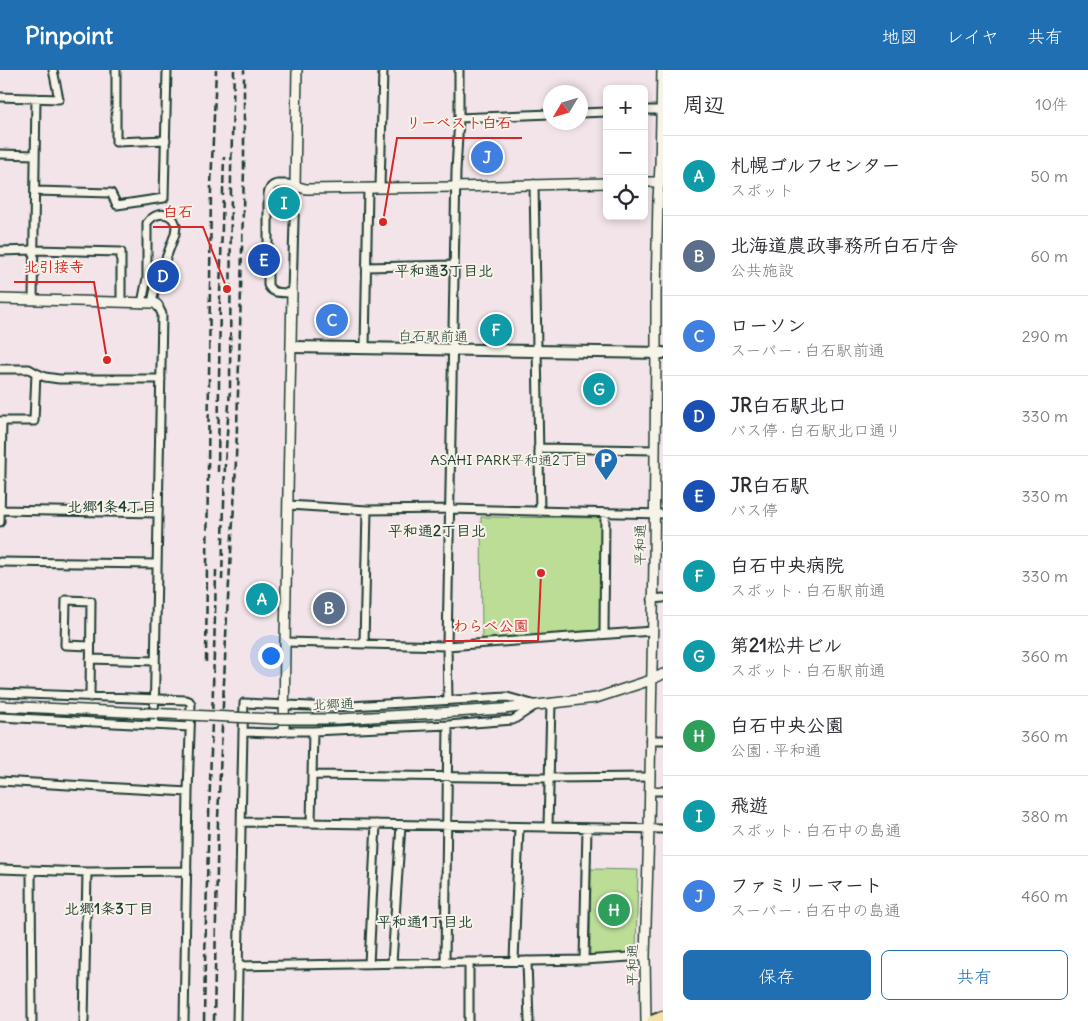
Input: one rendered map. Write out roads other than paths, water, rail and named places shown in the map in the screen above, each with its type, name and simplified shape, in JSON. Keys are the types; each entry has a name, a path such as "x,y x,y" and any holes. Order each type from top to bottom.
{"main road":[{"name":"白石駅前通","path":"292,347 660,353"},
{"path":"653,1021 663,1017"}],"street":[{"path":"0,97 59,99 53,70"},
{"path":"116,70 116,142 166,140"},
{"path":"35,191 111,193 117,205 164,198 167,70"},
{"path":"284,731 297,70"},
{"path":"380,187 382,70"},
{"path":"448,700 447,646 452,350 459,70"},
{"name":"平和通","path":"646,1021 645,956 652,599 658,514 655,450 659,440 658,199 661,182 662,70"},
{"path":"33,300 36,98"},
{"path":"648,110 662,110"},
{"path":"588,113 603,112"},
{"path":"459,118 543,114"},
{"path":"0,154 35,155"},
{"path":"648,182 661,182"},
{"path":"292,293 273,292 268,285 268,194 272,186 288,184 306,189 603,183"},
{"path":"534,184 540,512"},
{"path":"365,348 368,188"},
{"path":"142,303 147,278 148,223 150,218 155,215 166,215 171,217 176,227 155,288 155,304 162,314 154,724"},
{"path":"0,251 121,252 121,302"},
{"path":"366,267 454,265"},
{"path":"0,299 155,304"},
{"path":"0,369 29,370 45,377 59,379 161,379"},
{"path":"0,522 1,421 34,421 36,373"},
{"path":"538,448 655,450"},
{"path":"288,505 367,510 450,509 658,514"},
{"path":"0,510 158,513"},
{"path":"364,644 367,510"},
{"path":"604,634 605,513"},
{"path":"0,562 157,564"},
{"path":"652,599 663,598"},
{"path":"90,646 65,645 66,600 91,600 90,697"},
{"path":"285,642 447,646 652,630"},
{"path":"90,659 155,660"},
{"name":"北郷通","path":"0,706 272,719 339,718 503,709 596,698 651,680 663,674"},
{"path":"0,693 190,701 184,1021"},
{"path":"237,1021 244,702 333,707 507,697 536,705"},
{"path":"548,827 551,703"},
{"path":"243,732 274,733 513,720 536,705"},
{"path":"0,717 190,727"},
{"path":"444,963 448,725"},
{"path":"311,823 313,731"},
{"path":"650,740 663,740"},
{"path":"312,775 550,778 650,777"},
{"path":"0,781 188,792"},
{"path":"649,791 663,791"},
{"path":"242,822 663,829"},
{"path":"369,964 376,824"},
{"path":"392,963 401,825"},
{"path":"514,961 518,826"},
{"path":"584,960 587,828"},
{"path":"0,869 87,872 187,871"},
{"path":"31,870 32,1021"},
{"path":"84,1021 87,872"},
{"path":"238,966 584,960 645,956"},
{"path":"527,960 529,1021"},
{"path":"469,962 469,1021"}],"railway":[{"path":"206,662 211,186 216,70"},
{"path":"222,580 225,464 230,389 231,170 234,70"},
{"path":"214,1021 218,818 227,614 235,490 244,169 244,70"},
{"path":"218,472 224,157"},
{"path":"204,1021 216,570"}],"place":[{"name":"ファミリーマート","path":"487,157"},
{"name":"飛遊","path":"284,203"},
{"name":"リーベスト白石","path":"383,222"},
{"name":"JR白石駅","path":"264,260"},
{"name":"JR白石駅北口","path":"163,276"},
{"name":"白石","path":"227,289"},
{"name":"ローソン","path":"332,320"},
{"name":"白石中央病院","path":"496,330"},
{"name":"北引接寺","path":"107,360"},
{"name":"第21松井ビル","path":"599,389"},
{"name":"ASAHI PARK平和通2丁目","path":"606,481"},
{"name":"わらべ公園","path":"541,573"},
{"name":"札幌ゴルフセンター","path":"262,599"},
{"name":"北海道農政事務所白石庁舎","path":"329,608"},
{"name":"白石中央公園","path":"614,910"}],"district":[{"name":"平和通3丁目北","path":"444,270"},
{"name":"北郷1条4丁目","path":"112,506"},
{"name":"平和通2丁目北","path":"437,530"},
{"name":"北郷1条3丁目","path":"109,908"},
{"name":"平和通1丁目北","path":"425,921"}]}
